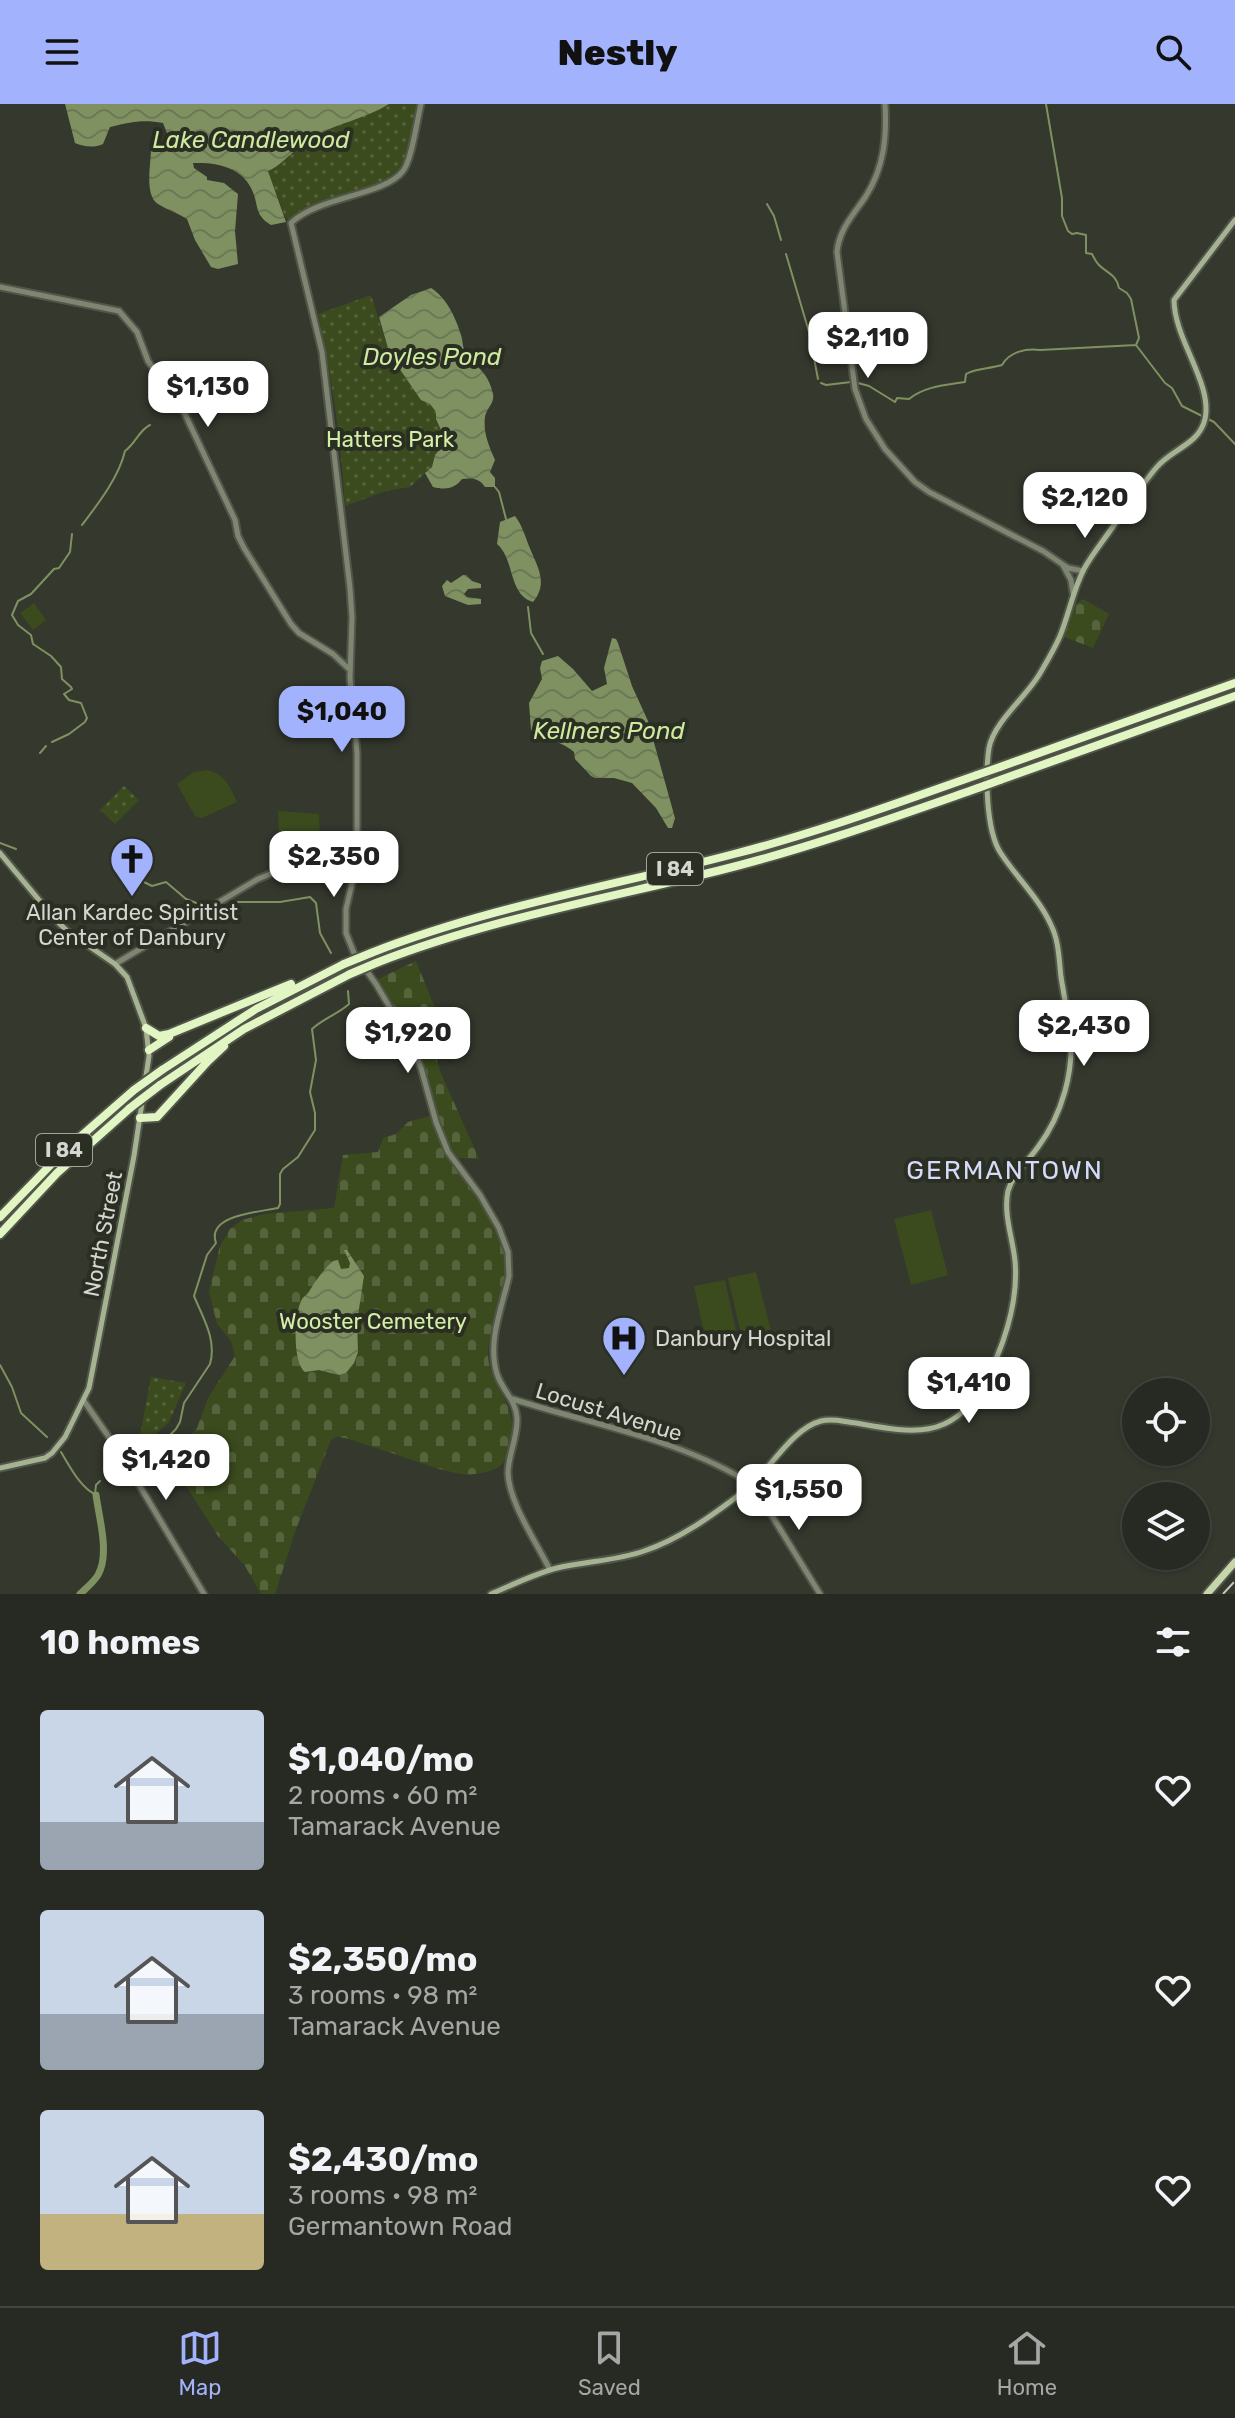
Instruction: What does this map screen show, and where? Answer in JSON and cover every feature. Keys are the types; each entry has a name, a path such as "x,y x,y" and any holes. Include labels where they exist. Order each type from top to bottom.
{"highway":[{"name":"I 84","path":"0,1217 71,1144 134,1090 256,1009 344,964 477,917 783,841 851,820 1235,683"},
{"name":"I 84","path":"0,1236 71,1159 160,1085 211,1049 350,974 441,940 499,923 777,855 978,788 1235,696"},
{"path":"146,1028 159,1036 184,1029 333,969"},
{"path":"140,1118 157,1117 221,1049 297,1000"},
{"path":"149,1050 184,1029"}],"main road":[{"path":"491,1594 550,1570 653,1548 711,1515 753,1485 800,1433 818,1422 838,1420 902,1431 925,1431 947,1423 974,1400 996,1358 1014,1292 1015,1263 1007,1204 1009,1190 1014,1178 1053,1123 1069,1071 1069,1028 1057,945 1050,921 997,848 989,819 989,751 997,730 1032,686 1054,649 1083,571 1159,463 1193,439 1205,417 1203,392 1178,327 1174,300 1235,220"},
{"path":"0,853 67,931 115,964"},
{"name":"North Street","path":"0,1468 45,1458 62,1442 84,1401 94,1363 140,1118 149,1050 146,1028 127,977 115,964"},
{"path":"1207,1594 1235,1562"}],"street":[{"path":"421,104 408,163 402,172 383,184 308,210 291,223 324,360 350,588 350,669 357,753 357,865 346,913 349,943 416,1053 448,1152 490,1211 508,1252 509,1276 493,1354 499,1380 512,1399 517,1415 509,1464 510,1485 550,1570"},
{"path":"885,104 883,156 871,187 838,242 846,324 859,402 885,449 923,488 1063,564 1083,571"},
{"path":"0,287 119,311 129,320 148,361 184,412 235,520 238,536 276,601 299,633 333,654 350,669"},
{"path":"1063,564 1071,580 1073,595"},
{"path":"115,964 258,879 356,838"},
{"name":"Locust Avenue","path":"512,1399 680,1449 753,1485"},
{"path":"84,1401 122,1456 204,1594"},
{"path":"753,1485 820,1594"}],"green space":[{"path":"389,104 418,104 404,161 396,172 369,187 318,205 289,220 285,217 268,171 323,132"},
{"name":"Hatters Park","path":"371,295 390,355 421,399 436,412 445,440 435,455 432,467 410,487 386,491 345,506 335,410 318,314"},
{"path":"1083,599 1109,614 1093,648 1064,637 1074,605"},
{"path":"34,603 46,620 33,630 20,613"},
{"path":"207,770 223,778 237,802 202,818 195,816 177,784 194,772"},
{"path":"124,786 139,800 115,824 100,810"},
{"path":"278,811 319,814 320,839 279,838"},
{"name":"Wooster Cemetery","path":"416,961 437,1013 426,1019 440,1071 479,1159 451,1161 489,1214 507,1259 505,1284 488,1352 491,1372 509,1408 510,1446 505,1460 495,1469 467,1474 444,1470 336,1437 331,1440 296,1529 275,1594 261,1594 245,1566 218,1536 172,1464 177,1451 197,1428 208,1398 235,1356 231,1341 217,1324 209,1291 220,1246 230,1229 242,1220 264,1214 334,1208 343,1155 378,1152 383,1138 396,1134 408,1122 437,1114 421,1054 378,979"},
{"path":"931,1210 948,1275 911,1285 894,1219"},
{"path":"756,1272 771,1331 742,1338 728,1278"},
{"path":"725,1280 738,1340 707,1347 694,1286"},
{"path":"151,1377 186,1383 169,1422 143,1446 139,1441"}],"water":[{"name":"Lake Candlewood","path":"65,104 389,104 313,137 268,171 286,222 271,225 263,219 251,188 239,173 213,164 193,163 194,168 207,180 224,183 238,194 235,231 238,264 218,269 211,267 187,219 158,204 151,194 151,149 170,146 171,143 163,123 149,121 110,127 103,144 85,146 75,143"},
{"name":"Doyles Pond","path":"431,288 450,308 465,351 491,386 493,397 485,423 495,460 490,472 495,478 495,487 485,487 478,480 462,479 449,488 433,487 425,473 432,467 445,439 436,412 430,404 421,400 390,355 379,317 411,295"},
{"path":"515,516 540,574 540,588 533,602 519,592 507,558 497,544 500,522"},
{"path":"463,575 481,584 481,588 468,589 464,594 481,599 481,604 468,605 445,596 442,586 447,580 451,583"},
{"name":"Kellners Pond","path":"612,638 618,643 648,721 675,818 672,828 668,828 656,808 632,783 591,776 575,759 571,749 546,733 535,734 531,730 529,703 542,679 542,661 558,656 592,691 607,684 604,668"},
{"path":"344,1250 364,1276 357,1322 358,1352 346,1373 305,1372 296,1348 299,1306 333,1261 338,1260 341,1269 349,1268"}],"waterway":[{"path":"1046,104 1062,198 1062,216 1068,231 1086,235 1086,253 1092,254 1131,299 1139,338 1136,345"},
{"path":"767,204 781,240"},
{"path":"786,254 809,332 818,379"},
{"path":"858,383 895,402 897,398 909,399 929,389 965,382 966,374 1002,365 1013,354 1024,350 1136,345 1172,388 1182,406 1214,422 1235,444"},
{"path":"821,383 851,382"},
{"path":"82,525 113,480 125,451 150,425"},
{"path":"495,487 506,519"},
{"path":"52,742 69,734 87,718 81,703 69,700 64,694 72,689 62,679 61,667 33,644 31,635 18,625 12,615 18,601 31,594 54,569 59,568 70,552 72,534"},
{"path":"528,607 531,633 543,654"},
{"path":"40,753 46,746"},
{"path":"0,843 16,849"},
{"path":"140,880 152,886 166,882 186,899 204,906"},
{"path":"220,910 237,902 280,902 310,897 316,903 320,933 331,953"},
{"path":"132,1462 155,1450 176,1429 184,1403 210,1364 212,1346 194,1296 207,1255 216,1243 215,1234 219,1226 226,1221 247,1213 278,1208 280,1174 298,1157 315,1130 310,1092 316,1060 312,1029 349,1004 348,991"},
{"path":"0,1365 21,1413 47,1437"},
{"path":"61,1452 80,1482 96,1495"},
{"path":"95,1494 100,1481"},
{"path":"80,1594 98,1575 103,1557 96,1495"}],"railway":[{"path":"1223,1594 1235,1581"}],"place":[{"name":"Allan Kardec Spiritist Center of Danbury","path":"132,898"},
{"name":"Danbury Hospital","path":"624,1377"}],"district":[{"name":"GERMANTOWN","path":"1005,1170"}]}
